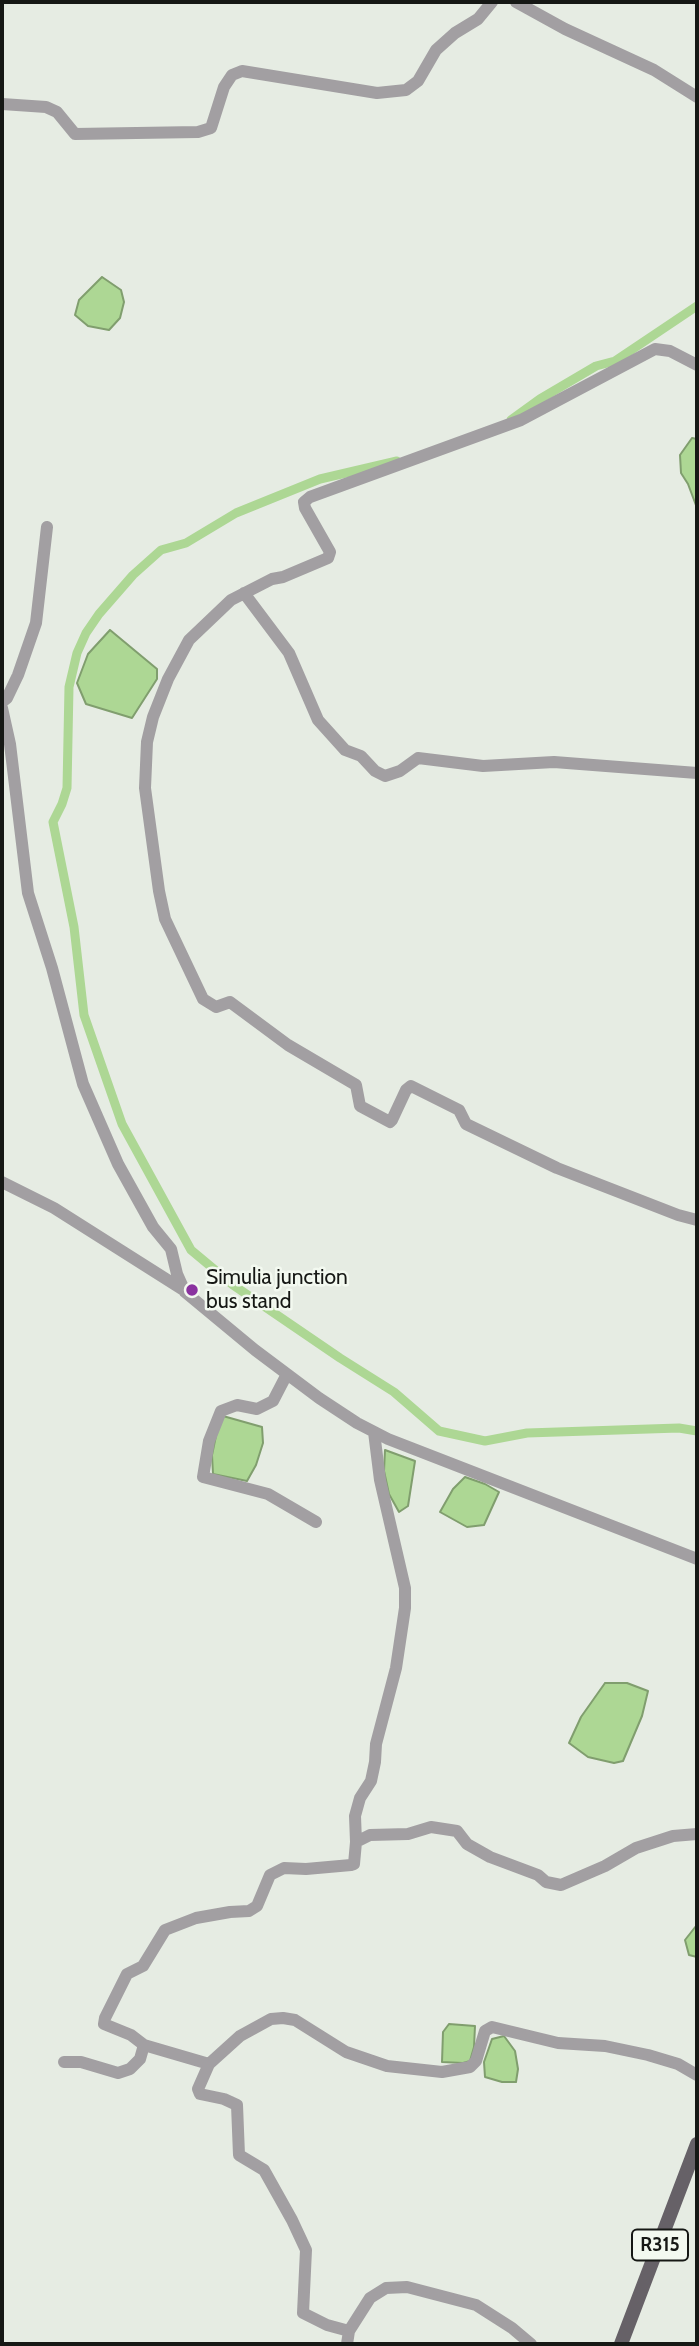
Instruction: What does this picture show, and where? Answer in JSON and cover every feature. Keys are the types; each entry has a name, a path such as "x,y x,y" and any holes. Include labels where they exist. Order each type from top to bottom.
{"main road":[{"name":"R315","path":"621,2344 697,2144"}],"street":[{"path":"2,104 46,107 57,112 75,134 198,132 211,128 224,87 232,75 242,71 377,93 406,90 418,81 436,50 455,33 478,19 492,2"},
{"path":"516,2 565,29 654,71 697,97"},
{"path":"697,365 670,351 655,349 521,420 310,497 304,502 305,508 330,552 328,558 272,579 231,600 189,640 167,679 156,709 147,742 145,788 165,919 203,999 216,1007 230,1002 288,1045 356,1085 360,1106 390,1122 406,1090 411,1086 458,1110 466,1125 557,1168 697,1220"},
{"path":"2,702 7,698 18,675 36,623 47,527"},
{"path":"244,593 289,653 318,720 345,750 360,756 374,771 385,776 400,771 418,758 483,766 554,762 697,773"},
{"path":"2,708 10,744 28,893 52,968 83,1084 118,1164 153,1227 171,1249 177,1274 186,1292"},
{"path":"2,1182 54,1208 186,1292 319,1398 374,1432 697,1559"},
{"path":"287,1374 273,1401 257,1409 237,1405 221,1411 209,1441 203,1477 268,1494 316,1522"},
{"path":"209,2064 144,2045 131,2035 104,2024 105,2018 127,1974 143,1966 165,1930 196,1918 249,1911 257,1906 270,1875 284,1868 306,1869 354,1864 355,1816 360,1798 371,1781 376,1744 396,1668 405,1608 405,1588 380,1480 374,1432"},
{"path":"356,1842 370,1835 408,1834 431,1827 457,1831 467,1844 490,1857 538,1875 546,1882 561,1885 605,1866 636,1848 673,1836 697,1834"},
{"path":"530,2344 512,2328 476,2305 407,2287 386,2288 370,2298 348,2338 303,2313 306,2250 264,2170 239,2155 237,2105 200,2094 198,2089 209,2064 240,2036 271,2019 283,2018 295,2020 346,2052 387,2066 442,2071 470,2067 476,2061 485,2031 492,2027 558,2043 604,2046 648,2055 678,2064 697,2075"},
{"path":"64,2062 81,2062 118,2073 130,2069 140,2059 144,2045"}],"shaded area":[{"path":"102,277 121,290 124,302 120,318 109,330 88,326 75,315 79,300"},
{"path":"692,438 697,439 697,508 681,473 680,455"},
{"path":"110,630 157,669 157,679 132,718 86,704 77,683 88,654"},
{"path":"223,1416 262,1427 263,1443 247,1481 213,1474 212,1455"},
{"path":"385,1450 415,1461 408,1506 399,1512 389,1494 384,1471"},
{"path":"465,1477 499,1492 484,1525 467,1527 440,1512 453,1489"},
{"path":"605,1683 627,1683 648,1691 642,1716 623,1761 614,1763 588,1757 569,1743 581,1717"},
{"path":"696,1926 697,1957 689,1955 685,1940"},
{"path":"449,2024 475,2026 470,2061 442,2062 443,2032"},
{"path":"504,2036 515,2051 518,2069 516,2082 502,2082 485,2077 484,2062 492,2039"}],"waterway":[{"path":"511,420 540,399 596,366 615,361 697,306"},
{"path":"397,461 320,479 236,513 186,543 161,550 133,575 86,633 77,653 69,687 67,788 53,822 74,927 84,1015 122,1124 191,1250 233,1285 394,1392 439,1431 485,1441 527,1433 679,1428 697,1431"}],"place":[{"name":"Simulia junction bus stand","path":"192,1290"}]}
